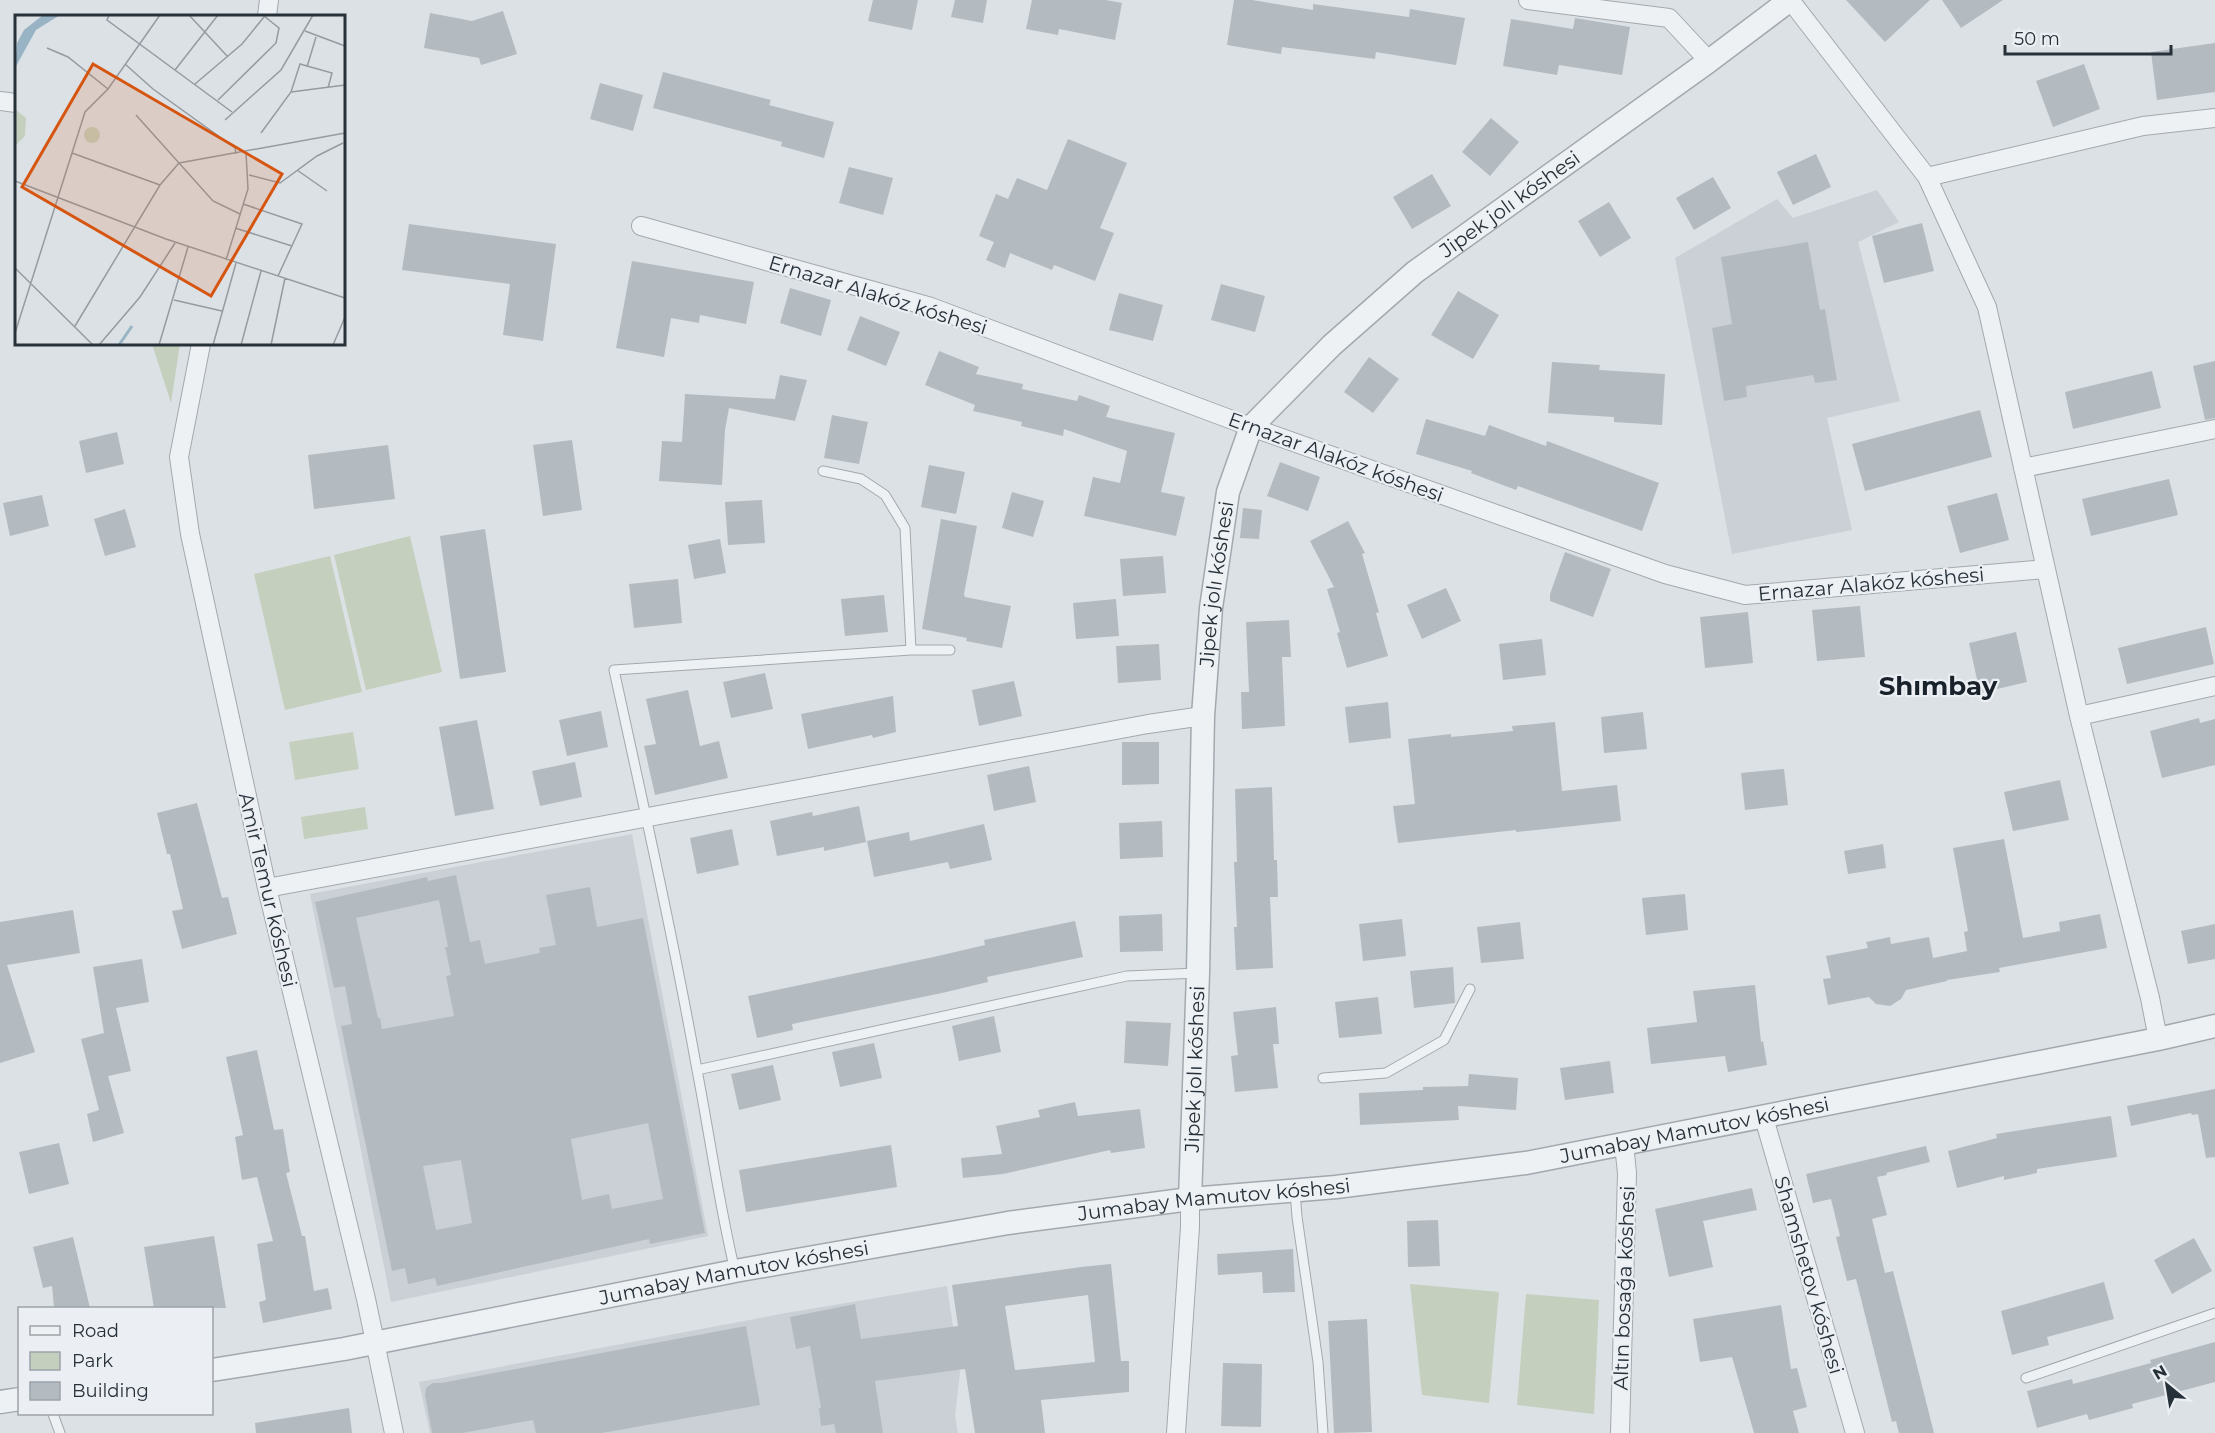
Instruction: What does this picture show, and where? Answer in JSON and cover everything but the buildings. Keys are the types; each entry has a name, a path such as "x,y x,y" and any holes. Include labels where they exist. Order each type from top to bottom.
{"street":[{"path":"267,15 269,0"},
{"path":"1528,0 1669,18 1709,61"},
{"path":"1790,0 1927,177 1987,307 2079,716 2150,998 2158,1039"},
{"name":"Jipek jolı kóshesi","path":"1176,1433 1191,1227 1203,716 1211,608 1228,492 1251,427 1332,345 1415,272 1709,61 1790,0"},
{"path":"0,101 15,103"},
{"path":"1927,177 2143,126 2215,118"},
{"name":"Ernazar Alakóz kóshesi","path":"641,226 931,307 1251,427 1665,574 1745,595 2045,569"},
{"name":"Amir Temur kóshesi","path":"201,345 179,457 190,534 267,888 375,1343 394,1433"},
{"path":"2023,468 2215,429"},
{"path":"2079,716 2215,686"},
{"path":"267,888 1137,726 1203,716"},
{"name":"Jumabay Mamutov kóshesi","path":"213,1370 375,1343 735,1271 1008,1223 1190,1199 1295,1191 1526,1163 1764,1118 2215,1026"},
{"name":"Shamshetov kóshesi","path":"1764,1118 1855,1433"},
{"name":"Altın bosaǵa kóshesi","path":"1620,1433 1628,1173 1624,1144"},
{"path":"0,1402 18,1399"}],"lane":[{"path":"823,471 861,479 885,495 905,528 910,650"},
{"path":"735,1271 647,817 614,670 910,650 950,650"},
{"path":"697,1070 1127,976 1198,973"},
{"path":"1323,1078 1386,1073 1444,1040 1470,989"},
{"path":"1295,1191 1296,1217 1318,1362 1323,1433"},
{"path":"2026,1378 2215,1313"},
{"path":"54,1415 60,1433"}],"shaded area":[{"path":"1877,190 1899,222 1858,242 1900,401 1827,418 1852,530 1732,554 1675,258 1777,199 1793,218"},
{"path":"632,834 708,1236 391,1302 310,894"},
{"path":"947,1286 960,1373 955,1416 958,1433 430,1433 419,1382 786,1313"}],"green space":[{"path":"152,345 180,345 171,403"},
{"path":"410,536 442,672 366,690 334,555"},
{"path":"330,556 362,692 285,710 254,574"},
{"path":"353,732 359,769 295,780 289,742"},
{"path":"365,807 368,829 304,839 301,817"},
{"path":"1410,1284 1499,1292 1489,1403 1422,1395"},
{"path":"1526,1294 1599,1300 1594,1414 1517,1405"}],"district":[{"name":"Shımbay","path":"1938,686"}]}
